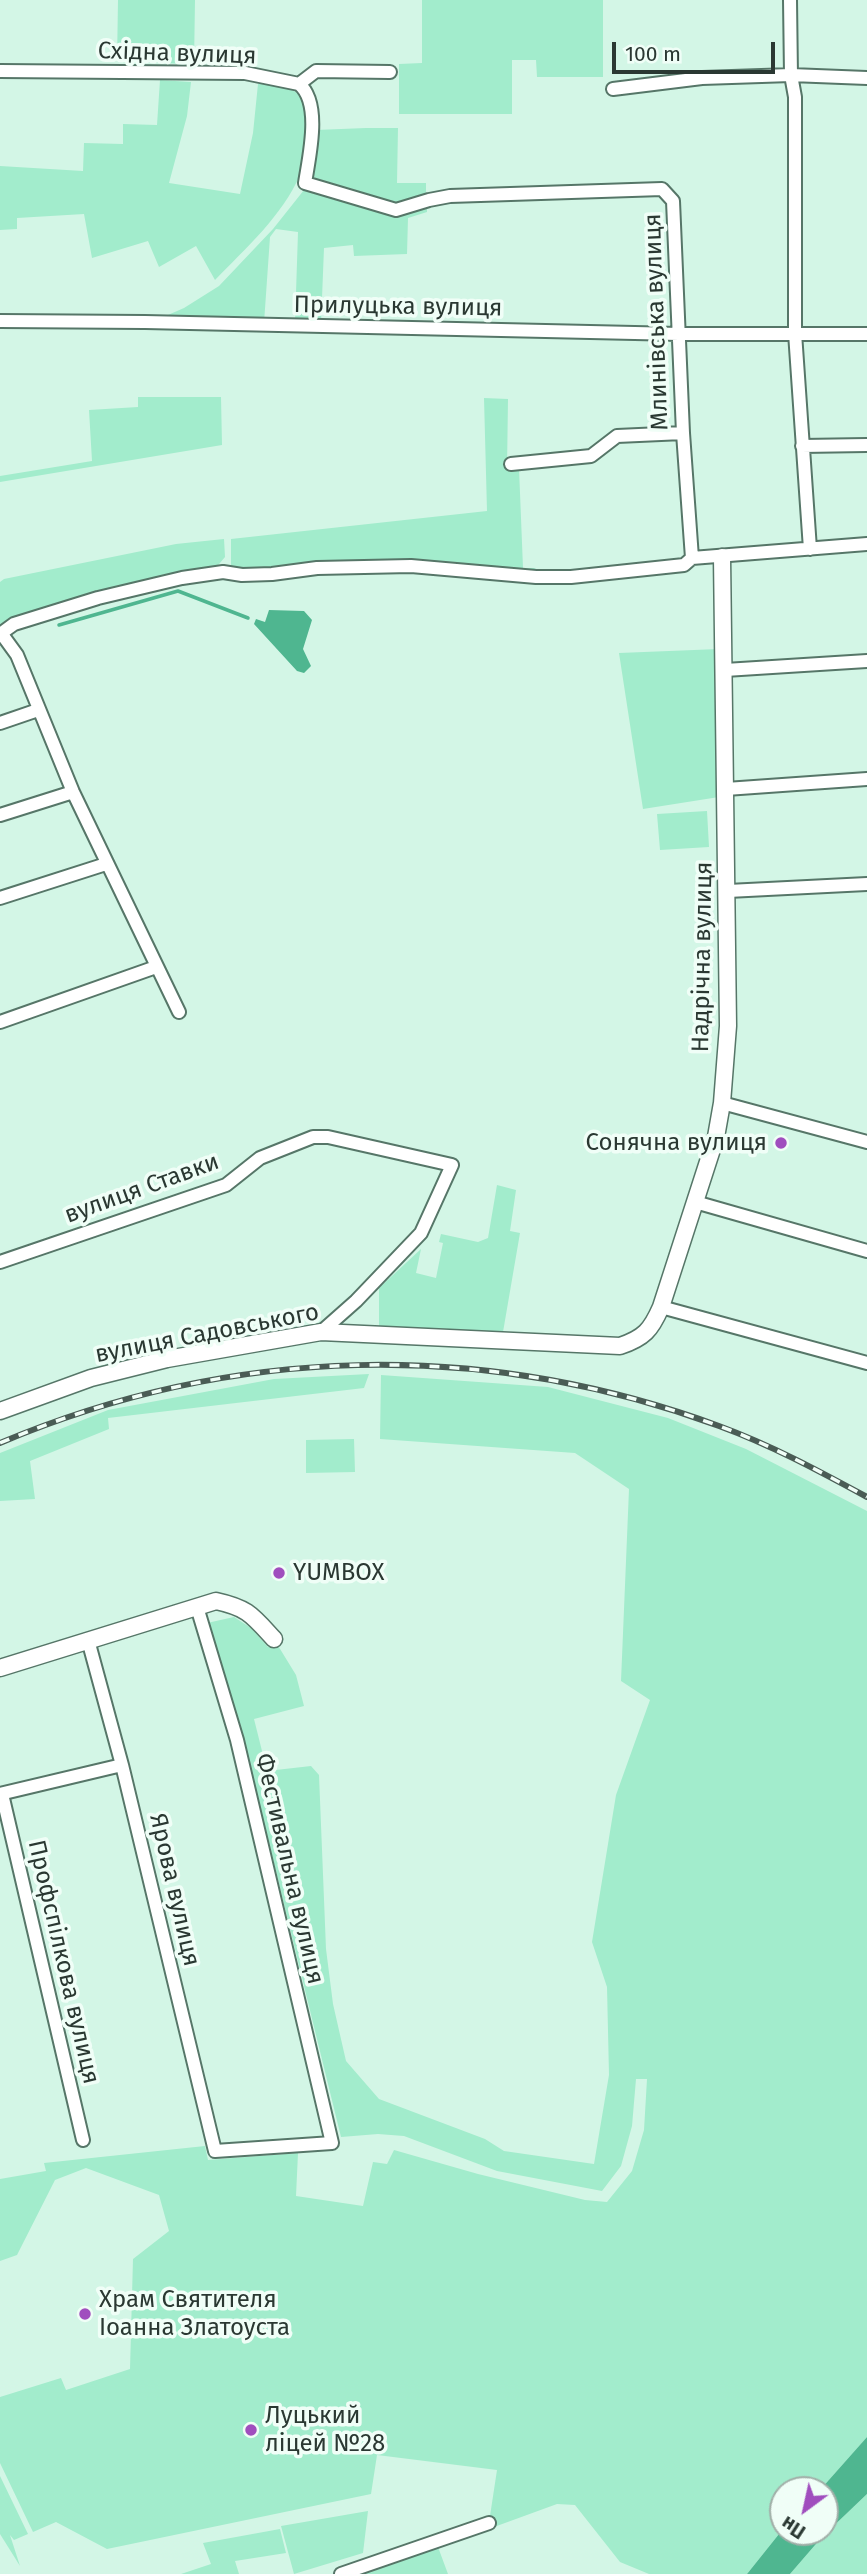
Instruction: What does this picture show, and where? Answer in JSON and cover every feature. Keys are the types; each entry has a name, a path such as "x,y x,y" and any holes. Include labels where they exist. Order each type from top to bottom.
{"street":[{"path":"790,0 791,75 795,97 795,333 810,549"},
{"name":"Східна вулиця","path":"0,71 245,73 299,84"},
{"path":"299,84 316,71 390,72"},
{"path":"613,89 702,78 791,75 867,78"},
{"name":"Млинівська вулиця","path":"299,84 307,90 312,109 305,183 396,210 450,196 662,189 673,201 683,433 692,558"},
{"name":"Прилуцька вулиця","path":"0,321 679,334 867,334"},
{"path":"512,464 591,456 617,436 683,433"},
{"path":"802,446 867,445"},
{"path":"179,1012 73,792 17,654 1,634 13,624 98,598 182,578 223,572 272,575 317,568 411,566 536,577 571,577 684,565 692,558 867,544"},
{"name":"Надрічна вулиця","path":"638,1340 653,1326 662,1307 716,1137 722,1103 729,985 722,557"},
{"path":"725,670 867,661"},
{"path":"0,723 38,710"},
{"path":"726,789 867,779"},
{"path":"0,815 73,792"},
{"path":"0,898 106,864"},
{"path":"728,891 867,884"},
{"path":"0,1022 156,967"},
{"path":"722,1103 867,1142"},
{"name":"вулиця Ставки","path":"0,1262 226,1185 260,1158 313,1138 328,1137 452,1165 421,1233 356,1301 321,1332"},
{"path":"695,1202 867,1251"},
{"path":"662,1307 867,1363"},
{"name":"вулиця Садовського","path":"0,1411 91,1378 167,1359 321,1332 620,1346 638,1340"},
{"path":"0,1668 216,1601 241,1607 274,1639"},
{"name":"Фестивальна вулиця","path":"197,1607 237,1740 332,2143 215,2151"},
{"name":"Ярова вулиця","path":"89,1640 122,1765 215,2151"},
{"name":"Профспілкова вулиця","path":"83,2140 1,1794 122,1765"},
{"path":"341,2574 489,2523"}],"shaded area":[{"path":"118,0 195,0 194,64 117,62"},
{"path":"422,0 603,0 603,77 537,77 536,60 512,60 512,114 399,114 399,64 422,63"},
{"path":"160,80 191,82 187,116 169,183 240,194 253,133 258,84 284,87 306,100 305,158 300,175 283,204 262,231 215,280 196,246 159,267 148,241 92,258 84,214 17,218 17,229 0,230 0,166 83,171 84,143 123,144 123,124 157,125"},
{"path":"398,128 397,183 426,183 426,192 422,198 396,207 315,182 311,173 316,130"},
{"path":"304,190 395,214 427,208 427,212 408,218 407,254 354,256 353,245 324,248 321,323 295,323 298,232 276,229 270,237 264,323 161,318 184,308 219,286 273,229"},
{"path":"138,397 221,397 222,445 0,482 0,476 92,461 89,410 138,407"},
{"path":"484,398 508,399 507,469 519,468 523,568 536,568 524,574 411,563 272,572 231,569 231,539 487,511"},
{"path":"224,539 225,557 214,570 0,624 0,582 4,579 176,544"},
{"path":"269,610 304,611 312,620 303,649 311,666 304,673 297,671 254,624 256,619 265,622"},
{"path":"719,649 719,797 643,809 619,653"},
{"path":"707,811 709,847 660,850 657,814"},
{"path":"497,1185 516,1190 510,1231 520,1233 503,1332 379,1329 379,1288 421,1249 416,1273 436,1278 443,1243 439,1242 441,1234 478,1242 488,1238"},
{"path":"369,1374 364,1388 108,1418 109,1429 30,1461 35,1499 0,1501 0,1453 108,1410 274,1379"},
{"path":"381,1375 548,1387 668,1418 746,1449 867,1511 867,2437 832,2476 769,2476 769,2546 747,2574 649,2574 620,2562 575,2505 557,2504 494,2527 490,2516 497,2470 377,2455 371,2494 107,2549 56,2522 33,2532 0,2463 0,2397 61,2378 66,2390 130,2369 133,2259 169,2231 159,2195 86,2168 55,2180 17,2255 0,2261 0,2179 46,2171 44,2163 205,2146 208,2160 298,2153 296,2196 363,2206 373,2162 387,2164 394,2150 478,2174 585,2200 607,2202 632,2171 644,2130 647,2079 636,2079 632,2126 621,2166 602,2191 497,2171 404,2136 378,2134 341,2137 243,1737 207,1623 234,1617 251,1628 268,1647 277,1644 296,1675 304,1706 254,1719 267,1771 311,1766 319,1775 326,1949 333,2004 346,2061 379,2099 485,2139 504,2151 594,2164 609,2075 607,1987 592,1942 616,1795 650,1700 621,1681 629,1489 575,1453 380,1439"},
{"path":"354,1439 355,1472 306,1473 306,1440"},
{"path":"867,2437 867,2494 839,2521 839,2476 832,2476"},
{"path":"0,2476 28,2534 14,2540 10,2535 20,2566 0,2534"},
{"path":"867,2494 867,2574 790,2574 814,2546 839,2546 839,2521"},
{"path":"368,2511 363,2553 294,2574 281,2526"},
{"path":"280,2529 286,2553 235,2561 239,2574 181,2574 211,2564 203,2543"},
{"path":"769,2546 814,2546 790,2574 747,2574"},
{"path":"438,2547 448,2574 360,2574"}],"waterway":[{"path":"59,625 178,591 248,618"}],"railway":[{"path":"0,1443 88,1411 177,1387 267,1372 358,1365 449,1367 539,1378 630,1398 738,1433 867,1497"}],"place":[{"name":"Сонячна вулиця","path":"781,1143"},
{"name":"YUMBOX","path":"279,1573"},
{"name":"Храм Святителя Іоанна Златоуста","path":"85,2314"},
{"name":"Луцький ліцей №28","path":"251,2430"}]}
